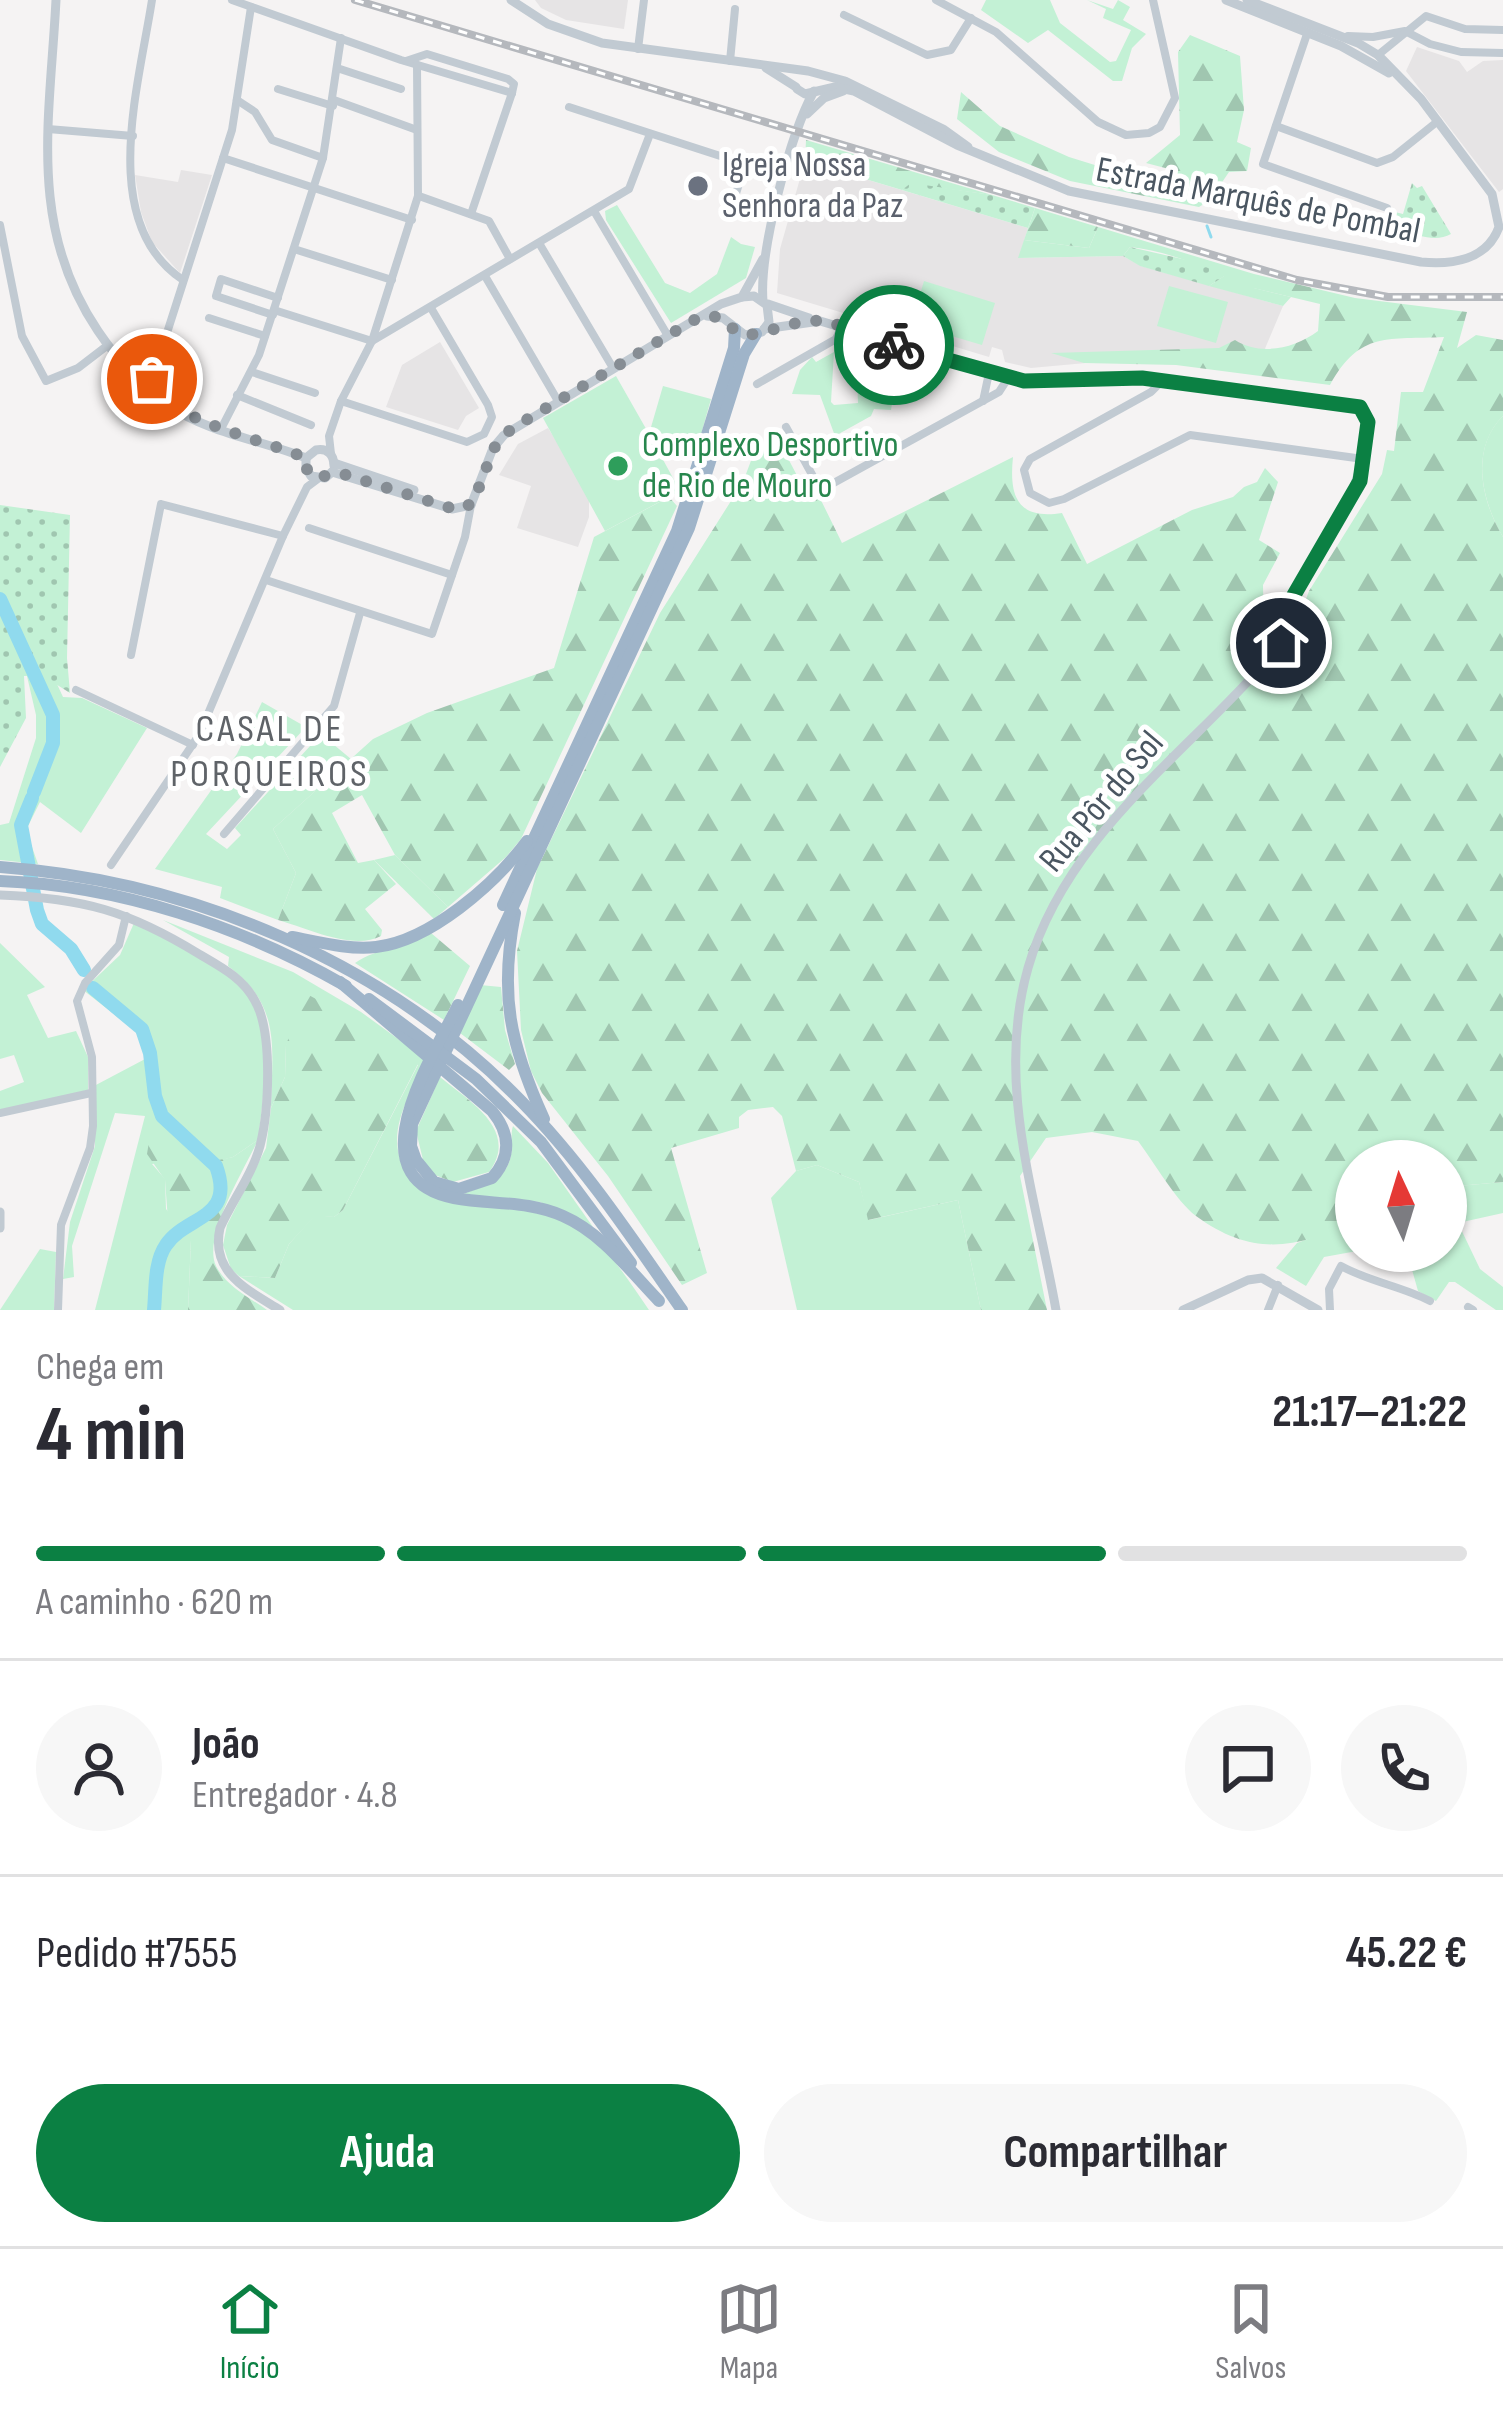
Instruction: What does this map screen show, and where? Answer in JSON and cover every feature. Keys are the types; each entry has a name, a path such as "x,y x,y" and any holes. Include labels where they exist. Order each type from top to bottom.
{"highway":[{"path":"459,1012 676,531 734,348 733,326"},
{"path":"662,1306 577,1222 534,1206 449,1197 422,1183 406,1161 402,1141 405,1120 689,528 744,354 760,332"},
{"path":"275,934 357,948 409,939 476,892 539,826"},
{"path":"5,875 190,916 274,949 340,982 407,1024 476,1079 541,1142 662,1306"},
{"path":"56,886 158,894 275,934 347,970 431,1024 488,1069 549,1131 682,1310"},
{"path":"520,888 507,956 508,1014 521,1068 549,1131"},
{"path":"340,982 500,1121 507,1153 501,1168 485,1183 459,1189 440,1186 424,1174 416,1160 412,1124 430,1073"}],"street":[{"path":"56,0 47,197 56,243 81,306 108,345 169,405 221,430 306,458 313,475"},
{"path":"152,0 130,166 134,210 164,268 183,280"},
{"path":"232,0 512,94"},
{"name":"Estrada Marquês de Pombal","path":"511,0 561,31 638,50 809,72 859,86 1025,176 1085,196 1441,264 1470,257 1488,246 1499,220 1492,194 1404,82 1340,35 1247,0"},
{"path":"638,50 644,0"},
{"path":"936,0 1000,34 1098,122 1126,135 1160,127 1174,98 1153,0"},
{"name":"Estrada Marquês de Pombal","path":"1226,0 1274,12 1307,34 1374,56"},
{"path":"1274,12 1285,0"},
{"path":"149,389 223,158 238,100 250,7"},
{"path":"730,61 735,9"},
{"path":"844,15 927,55 951,50 971,17"},
{"path":"1374,56 1426,16 1465,29 1503,30"},
{"path":"1340,35 1405,31 1460,52 1503,53"},
{"path":"1307,34 1263,164 1387,208"},
{"path":"1374,56 1384,35"},
{"path":"221,430 252,372 314,189 333,103 340,38"},
{"name":"Estrada Marquês de Pombal","path":"1388,47 1404,82"},
{"path":"405,61 427,54 514,84 471,214"},
{"path":"333,463 329,436 372,341 418,196 417,65"},
{"path":"762,65 806,94 815,91"},
{"path":"337,68 401,89"},
{"path":"733,326 731,310 763,259 801,118 818,81 809,72 796,79 801,118"},
{"path":"278,89 417,130"},
{"path":"801,118 824,98 850,90"},
{"name":"Estrada Marquês de Pombal","path":"815,91 850,90 957,146 968,147"},
{"path":"238,100 255,112 272,140 323,158"},
{"path":"568,107 745,164 734,200"},
{"path":"1276,126 1378,163 1393,157 1438,121"},
{"path":"48,129 133,136"},
{"path":"278,298 221,279 216,296 372,341 629,189 650,134"},
{"path":"223,158 412,220"},
{"path":"418,196 489,221 510,259"},
{"path":"593,211 668,335"},
{"path":"0,225 22,336 46,381 78,368 108,345"},
{"path":"539,243 613,368"},
{"path":"294,249 392,280"},
{"path":"760,332 770,316 764,302 763,259"},
{"path":"484,276 558,401"},
{"path":"266,580 433,634 471,506 498,441 701,316 754,296 1008,378 1130,377 1163,381 1360,407 1368,422 1363,459 1190,435 1064,500 1049,503 1030,493 1024,470 1030,459 1163,381"},
{"path":"341,401 467,442 484,434 492,417 488,405 431,308"},
{"path":"701,316 716,316 745,335 820,321"},
{"path":"209,318 265,336"},
{"path":"757,384 836,340 842,328"},
{"path":"252,372 315,393"},
{"path":"982,402 989,373"},
{"path":"1128,404 1130,377"},
{"path":"785,427 815,480 826,485 982,402 1002,390 1008,378"},
{"path":"237,395 311,425"},
{"path":"306,458 320,449 333,463 471,506"},
{"name":"Rua Pôr do Sol","path":"1056,1310 1020,1133 1014,1079 1018,1016 1029,964 1059,892 1093,843 1281,643 1294,595 1354,494 1363,459"},
{"path":"111,866 193,745 313,475 333,463"},
{"path":"131,655 161,504 283,536"},
{"path":"309,528 452,575"},
{"path":"224,834 334,706 360,613"},
{"path":"76,691 193,745"},
{"path":"0,895 21,896 56,886 126,914 232,974 252,995 262,1017 266,1054 262,1137 217,1244 221,1263 230,1275 280,1310"},
{"path":"58,1310 62,1225 90,1148 92,1058 77,1007 85,983 119,945 126,914"},
{"path":"0,1113 91,1093"},
{"path":"0,1212 0,1228"},
{"path":"1330,1310 1329,1289 1341,1266 1366,1280 1399,1285 1430,1301"},
{"path":"1183,1310 1262,1278 1318,1310"},
{"path":"1268,1310 1278,1285"}],"shaded area":[{"path":"535,0 628,0 624,29 566,20"},
{"path":"1417,47 1459,61 1467,72 1483,61 1503,60 1503,189 1499,192 1406,71"},
{"path":"805,161 1028,228 1019,258 1123,256 1141,266 1283,306 1256,370 1141,358 1031,368 1005,362 1002,350 992,347 989,357 777,293 780,249"},
{"path":"181,170 212,175 180,273 152,242 135,175 178,182"},
{"path":"440,342 479,408 466,416 458,430 386,407 402,365"},
{"path":"548,428 589,493 589,517 578,547 517,528 531,486 499,475 518,444"}],"green space":[{"path":"986,0 1050,0 1060,23 1110,62 1116,61 1131,30 1103,18 1106,9 1087,0 1113,9 1118,0 1130,7 1123,20 1146,34 1132,48 1122,81 1113,81 1048,30 1028,43 981,10"},
{"path":"1190,35 1240,56 1244,110 1237,142 1251,148 1247,171 1229,172 1210,200 1199,207 1070,181 999,152 957,119 961,92 1000,126 1069,157 1156,184 1169,169 1146,163 1180,135 1178,52"},
{"path":"806,140 992,195 911,184 902,190 805,161"},
{"path":"911,183 992,195 1035,208 1028,228 902,190"},
{"path":"1412,183 1422,186 1451,234 1434,238 1403,231 1392,238 1396,224 1389,220 1391,211 1403,214"},
{"path":"617,205 665,283 690,293 717,274 731,237 755,247 746,278 671,323 606,220 605,211"},
{"path":"1035,208 1098,227 1089,248 1024,240"},
{"path":"1098,227 1254,274 1254,288 1291,297 1283,306 1209,286 1224,276 1178,258 1130,247 1123,256 1018,258 1024,240 1089,248"},
{"path":"1130,247 1191,261 1226,275 1209,286 1140,266 1123,256"},
{"path":"1254,274 1355,298 1467,312 1457,348 1476,335 1503,340 1503,416 1486,444 1482,475 1489,507 1503,537 1503,1182 1467,1185 1467,1140 1335,1140 1335,1230 1294,1243 1255,1243 1196,1216 1138,1141 1092,1132 1046,1138 1020,1176 1047,1310 981,1310 958,1200 868,1220 859,1182 817,1165 796,1171 782,1116 773,1107 748,1110 739,1117 739,1128 671,1148 707,1273 682,1285 608,1176 542,1093 531,1071 521,1030 517,951 537,869 660,613 743,482 755,450 778,439 804,489 815,488 842,543 1013,457 1019,502 1035,513 1062,513 1087,564 1192,510 1233,497 1257,482 1265,468 1278,482 1259,540 1280,553 1263,585 1264,637 1285,655 1309,591 1382,474 1387,450 1394,451 1401,392 1423,392 1444,337 1392,339 1365,346 1341,367 1330,385 1176,365 1084,363 1051,353 1219,348 1235,340 1255,348 1277,348 1318,331 1320,304 1253,288"},
{"path":"924,281 995,303 982,345 911,324"},
{"path":"1169,286 1228,302 1216,343 1157,326"},
{"path":"863,346 899,357 891,410 874,409 871,416 835,436 820,395 792,394 800,370 812,357 816,362 834,352 831,402 858,403 856,350"},
{"name":"Complexo Desportivo de Rio de Mouro","path":"616,376 649,434 663,386 711,399 695,456 654,443 680,491 605,531 543,418"},
{"path":"1503,416 1503,537 1489,507 1482,475 1486,443"},
{"path":"669,497 677,506 521,839 506,857 448,907 395,855 362,795 332,813 358,863 374,860 396,884 365,909 382,930 381,936 344,940 278,920 296,873 273,829 373,739 427,713 554,668 594,537"},
{"path":"0,505 70,515 70,693 43,676 24,676 26,718 0,767"},
{"path":"0,560 63,697 82,698 147,728 81,833 40,802 26,830 38,864 0,860 0,825 9,823 36,738 36,715"},
{"path":"262,702 306,727 206,834 227,849 241,835 235,828 321,734 351,759 273,829 296,873 278,920 220,898 222,887 155,869 237,754"},
{"path":"395,855 448,907 434,919 374,860"},
{"path":"163,920 293,972 361,1012 427,1060 402,1114 397,1143 406,1172 420,1188 460,1204 534,1212 577,1226 608,1253 649,1310 293,1310 239,1276 275,1278 289,1244 315,1215 334,1217 343,1210 418,1065 354,1021 286,1045 285,1077 271,1108 270,1029 258,996 228,966 229,957"},
{"path":"134,923 233,978 247,993 262,1032 264,1077 258,1140 233,1157 214,1162 204,1155 152,1164 165,1179 166,1209 191,1240 188,1310 95,1310 145,1116 115,1113 72,1246 74,1277 63,1279 70,1222 95,1146 94,1086 147,1058 137,1032 83,990 120,955"},
{"path":"431,933 470,966 444,1020 355,963"},
{"path":"0,943 45,987 27,995 48,1038 76,1031 88,1057 88,1090 0,1111 0,1091 24,1082 14,1055 0,1059"},
{"path":"480,985 501,987 505,1030 515,1064 509,1070 460,1033"},
{"path":"305,993 371,1029 418,1064 343,1210 334,1217 315,1216 289,1244 275,1278 239,1276 231,1269 223,1245 227,1225 266,1148 271,1108 285,1077 286,1045"},
{"path":"440,1077 495,1130 497,1157 489,1172 453,1182 424,1164 416,1131"},
{"path":"153,1117 166,1117 214,1161 233,1157 258,1140 220,1221 213,1253 226,1280 267,1310 188,1310 191,1241 183,1233 173,1240 169,1234 165,1180 147,1154"},
{"path":"513,1126 548,1163 593,1227 540,1202 461,1195 504,1172 511,1155"},
{"path":"817,1165 859,1182 869,1220 958,1200 981,1310 797,1310 771,1198 796,1171"},
{"path":"1503,1182 1503,1213 1467,1221 1467,1185"},
{"path":"1335,1229 1335,1255 1324,1257 1306,1286 1276,1268 1297,1243"},
{"path":"1467,1242 1480,1269 1503,1287 1503,1310 1455,1282 1449,1282 1436,1301 1418,1291 1413,1272 1467,1272"},
{"path":"40,1249 56,1252 54,1310 0,1310"}],"waterway":[{"path":"1207,226 1211,237"},
{"path":"0,599 53,715 53,743 34,792"},
{"path":"32,798 21,825 37,910 42,924 71,949 84,970"},
{"path":"93,988 142,1029 162,1116 216,1166 220,1184 214,1207 175,1235 162,1252 154,1310"}],"railway":[{"path":"355,0 1297,280 1388,297 1503,297"}],"way so far":[{"path":"152,379 149,389 169,405 221,430 306,458 306,468 315,478 340,473 457,510 473,503 494,448 511,429 701,316 720,317 740,333 751,335 787,324 820,321 894,345"}],"place":[{"name":"Igreja Nossa Senhora da Paz","path":"698,186"},
{"name":"Complexo Desportivo de Rio de Mouro","path":"618,466"}],"district":[{"name":"CASAL DE PORQUEIROS","path":"270,752"}],"route":[{"path":"894,345 1024,381 1142,378 1360,407 1368,422 1360,481 1294,595 1281,643"}]}
